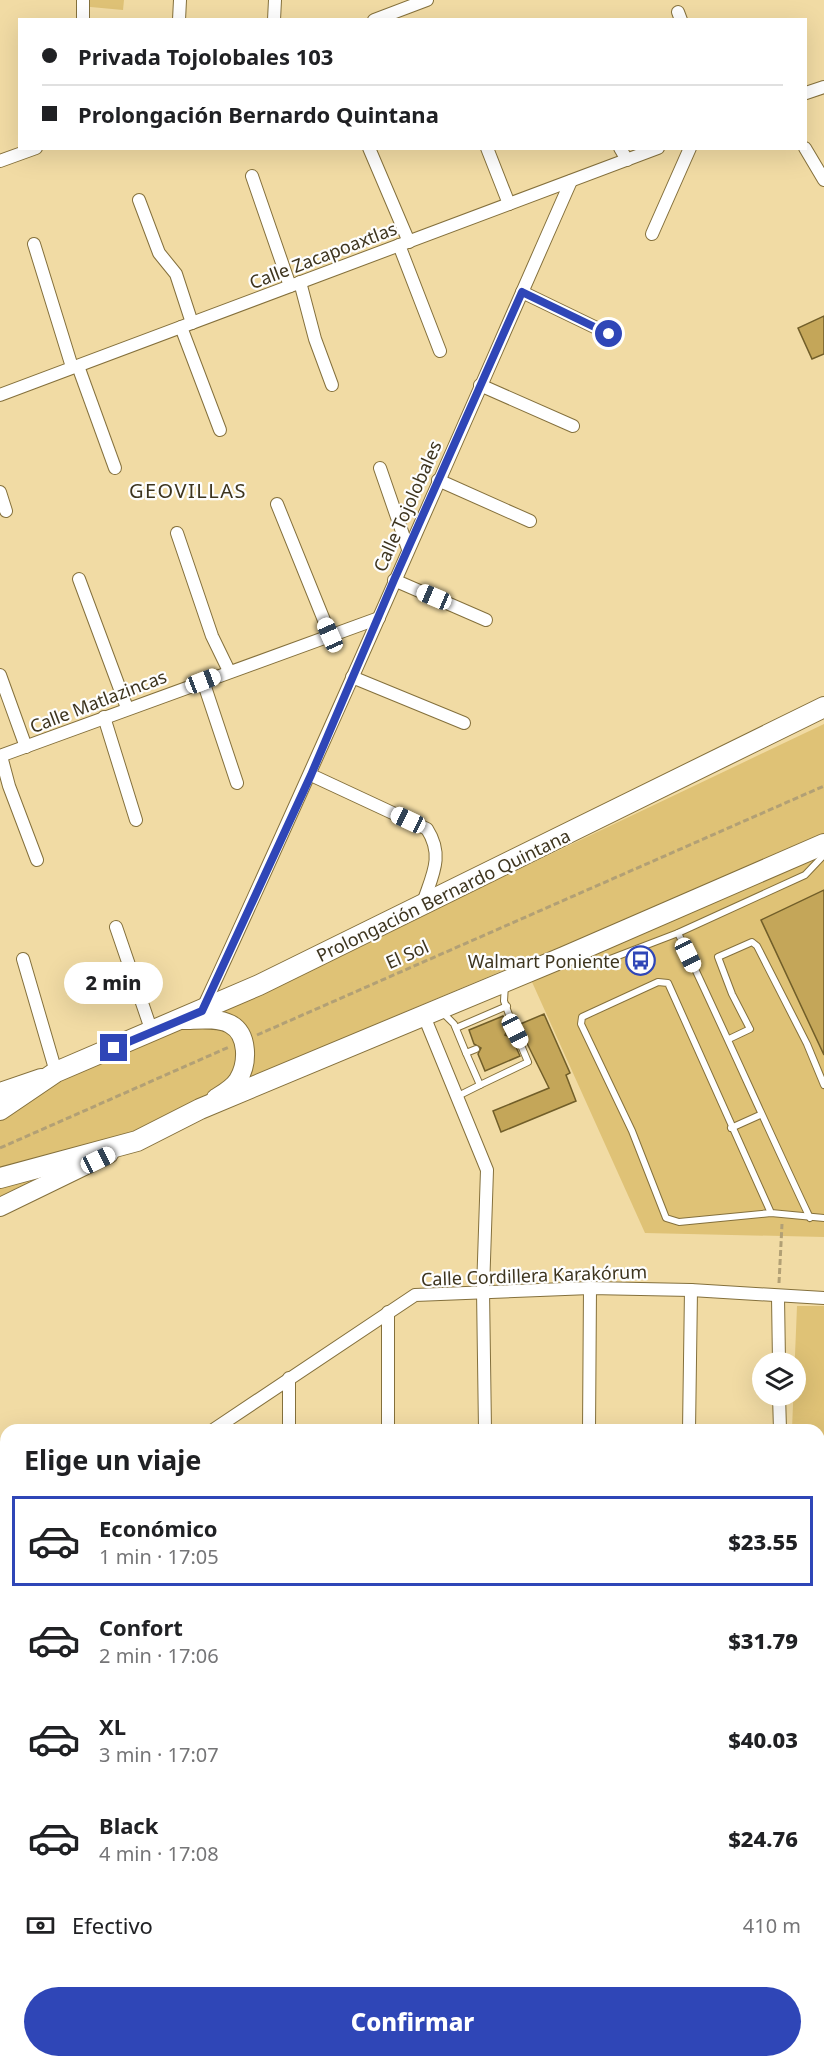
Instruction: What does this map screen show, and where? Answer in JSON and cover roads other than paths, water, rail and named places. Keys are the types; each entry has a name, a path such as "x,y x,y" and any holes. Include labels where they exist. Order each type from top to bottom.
{"main road":[{"name":"Prolongación Bernardo Quintana","path":"0,1110 56,1072 202,1011 422,906 824,706"},
{"path":"0,1178 137,1141 200,1109 564,957 824,844"}],"street":[{"path":"83,0 83,18"},
{"path":"179,18 180,0"},
{"path":"274,18 275,0"},
{"path":"378,18 402,5 427,0"},
{"path":"807,93 824,87"},
{"path":"0,162 31,150"},
{"path":"370,150 440,351"},
{"path":"488,150 509,204"},
{"path":"621,150 627,160"},
{"name":"Calle Zacapoaxtlas","path":"0,395 653,150"},
{"path":"652,234 689,150"},
{"path":"806,150 824,180"},
{"path":"252,176 332,386"},
{"name":"Calle Tojolobales","path":"202,1011 311,775 394,580 571,181"},
{"path":"139,200 159,253 176,274 186,325 220,430"},
{"path":"34,244 75,367 115,468"},
{"path":"522,292 609,334"},
{"path":"480,385 573,426"},
{"path":"380,468 408,549"},
{"path":"438,480 530,521"},
{"path":"0,492 6,511"},
{"path":"277,504 330,635"},
{"path":"177,533 212,636 229,671"},
{"path":"79,579 127,708"},
{"path":"394,580 486,620"},
{"name":"Calle Matlazincas","path":"1,756 127,708 379,618"},
{"path":"0,675 26,747"},
{"path":"352,677 464,723"},
{"path":"203,681 237,783"},
{"path":"104,717 136,820"},
{"path":"1,756 9,786 37,860"},
{"path":"311,775 428,830 435,842 438,858 422,906"},
{"path":"116,927 152,1032"},
{"path":"23,959 56,1072"},
{"path":"432,1012 458,1096 487,1170 483,1290 485,1424"},
{"path":"183,1020 223,1021 236,1028 244,1040 244,1067 238,1080 200,1109"},
{"name":"Prolongación Bernardo Quintana","path":"0,1092 56,1072"},
{"path":"0,1207 137,1141"},
{"path":"589,1424 590,1288"},
{"name":"Calle Cordillera Karakórum","path":"222,1424 415,1295 483,1290 590,1288 691,1290 824,1298"},
{"path":"689,1424 691,1290"},
{"path":"778,1297 779,1352"},
{"path":"388,1312 388,1424"},
{"path":"290,1378 290,1424"},
{"path":"779,1406 780,1424"}],"lane":[{"path":"564,957 597,964 678,933 805,875 824,855"},
{"path":"678,933 729,1040 760,1115 810,1218"},
{"path":"729,1040 750,1029 717,957 753,942 807,1044 824,1085"},
{"path":"458,1096 528,1062 513,1032 504,1001 505,982"},
{"path":"771,1213 668,983 664,982 581,1018 581,1024 644,1157 666,1218 679,1222 771,1213 824,1218"},
{"path":"456,1028 507,1006"},
{"path":"432,1012 456,1028 480,1085"},
{"path":"466,1053 476,1049"},
{"path":"731,1128 760,1115"}],"place":[{"name":"Walmart Poniente","path":"641,961"}],"district":[{"name":"GEOVILLAS","path":"188,490"}]}
